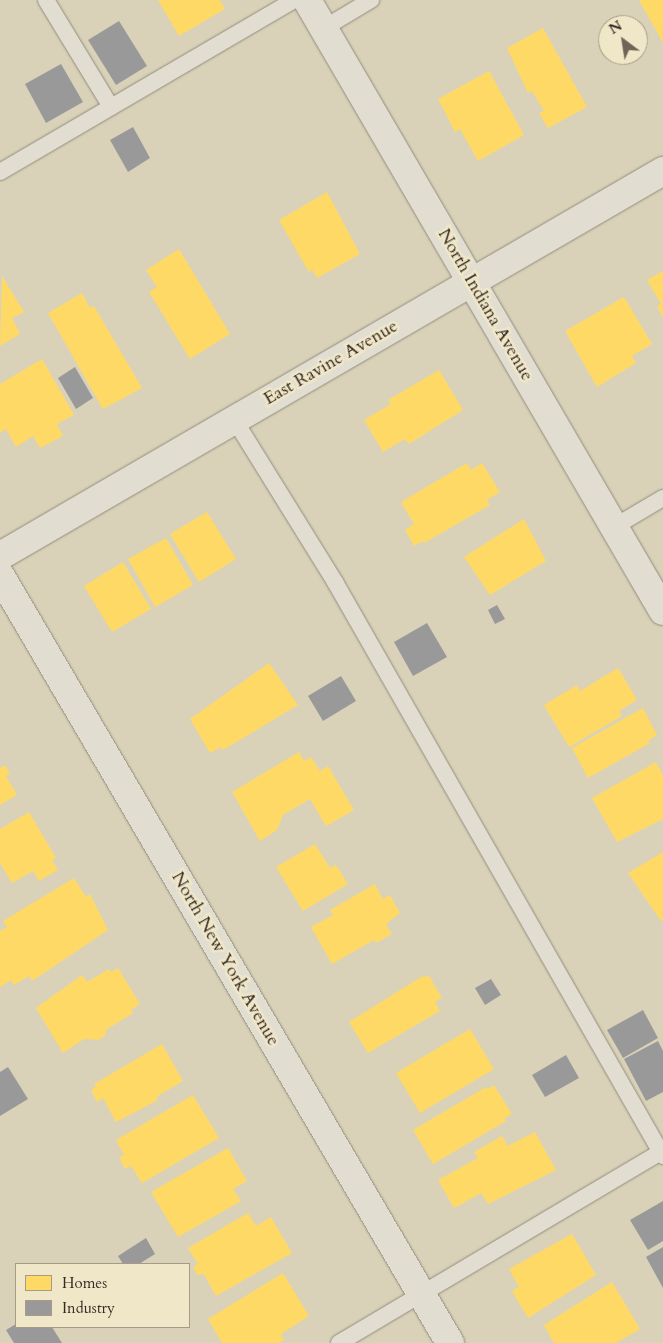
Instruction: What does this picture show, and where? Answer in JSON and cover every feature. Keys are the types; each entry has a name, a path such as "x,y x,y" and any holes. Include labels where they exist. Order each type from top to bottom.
{"street":[{"name":"North Indiana Avenue","path":"308,0 663,611"},
{"name":"East Ravine Avenue","path":"0,556 663,170"},
{"name":"North New York Avenue","path":"0,575 450,1343"}],"lane":[{"path":"46,0 111,107"},
{"path":"0,172 294,0"},
{"path":"324,28 371,0"},
{"path":"234,419 335,582 662,1153 339,1343"},
{"path":"614,526 663,498"}],"building: Homes":[{"path":"158,0 220,0 225,9 179,36"},
{"path":"639,0 663,0 663,43 648,15"},
{"path":"543,28 587,107 548,128 539,113 544,111 532,91 528,93 507,48"},
{"path":"489,71 524,135 478,161 460,129 455,132 438,99"},
{"path":"327,192 360,254 317,278 312,269 309,272 279,220"},
{"path":"179,249 230,334 190,359 149,292 157,287 146,270"},
{"path":"663,271 663,318 657,306 661,304 647,280"},
{"path":"2,276 24,312 12,318 20,334 0,346"},
{"path":"82,293 90,308 94,306 142,388 103,409 48,313"},
{"path":"624,297 652,344 632,356 636,363 597,387 565,331"},
{"path":"42,359 74,415 57,424 63,436 40,448 33,436 16,447 6,429 0,433 0,384"},
{"path":"439,370 463,410 409,444 405,439 383,452 364,420 391,404 388,400"},
{"path":"467,463 471,470 482,463 500,492 487,500 490,505 424,543 423,541 414,546 405,530 414,524 401,502"},
{"path":"207,512 236,559 199,582 170,534"},
{"path":"524,519 546,561 490,595 464,557"},
{"path":"166,538 193,585 155,607 128,559"},
{"path":"123,562 151,609 112,632 84,586"},
{"path":"269,663 298,705 223,750 221,747 210,753 190,719"},
{"path":"618,668 637,700 619,711 622,716 569,747 544,705 577,685 580,691"},
{"path":"643,708 657,735 648,741 650,743 588,778 572,748"},
{"path":"299,752 304,761 311,757 320,771 328,766 354,810 326,826 310,799 283,815 277,830 260,841 232,792"},
{"path":"656,762 663,775 663,819 617,842 592,798"},
{"path":"5,765 10,774 6,776 17,795 0,805 0,768"},
{"path":"29,812 56,858 52,860 58,870 39,881 33,871 12,883 0,863 0,829"},
{"path":"315,844 330,868 336,865 348,884 303,911 276,867"},
{"path":"663,852 663,920 661,921 628,873"},
{"path":"74,878 86,897 90,894 108,930 32,981 29,976 14,985 11,980 0,987 0,931 7,927 3,921"},
{"path":"375,884 383,899 390,895 400,913 386,924 392,934 376,943 374,940 332,964 311,927 333,915 330,910"},
{"path":"118,968 140,1004 131,1010 133,1013 106,1030 105,1036 98,1040 84,1039 63,1053 36,1008 82,975 87,982 109,969 111,972"},
{"path":"429,976 442,998 435,1002 440,1011 368,1053 349,1022 421,977"},
{"path":"470,1029 494,1069 420,1113 396,1073"},
{"path":"162,1044 183,1081 156,1097 158,1100 116,1122 103,1098 97,1102 91,1090 96,1087 94,1084"},
{"path":"494,1085 512,1114 504,1119 506,1121 433,1164 413,1130 486,1087 488,1089"},
{"path":"193,1095 219,1138 142,1183 131,1166 125,1169 119,1157 124,1155 116,1140"},
{"path":"535,1132 556,1170 488,1204 481,1193 454,1208 438,1180 478,1158 474,1152 502,1136 508,1146"},
{"path":"228,1148 247,1181 233,1189 241,1201 178,1237 151,1192"},
{"path":"248,1213 256,1226 271,1217 292,1253 216,1296 203,1273 198,1276 193,1267 198,1264 188,1248"},
{"path":"572,1234 596,1275 528,1318 512,1291 519,1287 509,1269"},
{"path":"283,1273 309,1316 281,1334 284,1340 279,1343 222,1343 208,1319"},
{"path":"612,1282 640,1329 616,1343 554,1343 544,1325"}],"building: Industry":[{"path":"119,21 147,66 116,85 88,40"},
{"path":"61,64 83,102 46,123 25,84"},
{"path":"133,127 150,158 128,172 110,140"},
{"path":"75,367 93,398 76,409 58,378"},
{"path":"497,605 505,619 495,624 488,610"},
{"path":"427,623 447,657 413,676 394,642"},
{"path":"341,676 356,701 323,721 308,696"},
{"path":"491,979 501,995 485,1005 475,988"},
{"path":"643,1010 658,1038 623,1058 607,1030"},
{"path":"658,1041 663,1051 663,1092 646,1101 624,1059"},
{"path":"566,1055 579,1078 545,1097 532,1075"},
{"path":"8,1067 28,1099 0,1116 0,1072"},
{"path":"663,1201 663,1241 648,1250 630,1220"},
{"path":"146,1238 155,1254 141,1263 122,1263 118,1256"},
{"path":"663,1247 663,1288 646,1257"},
{"path":"15,1325 15,1328 53,1328 62,1343 14,1343 6,1330"}]}
